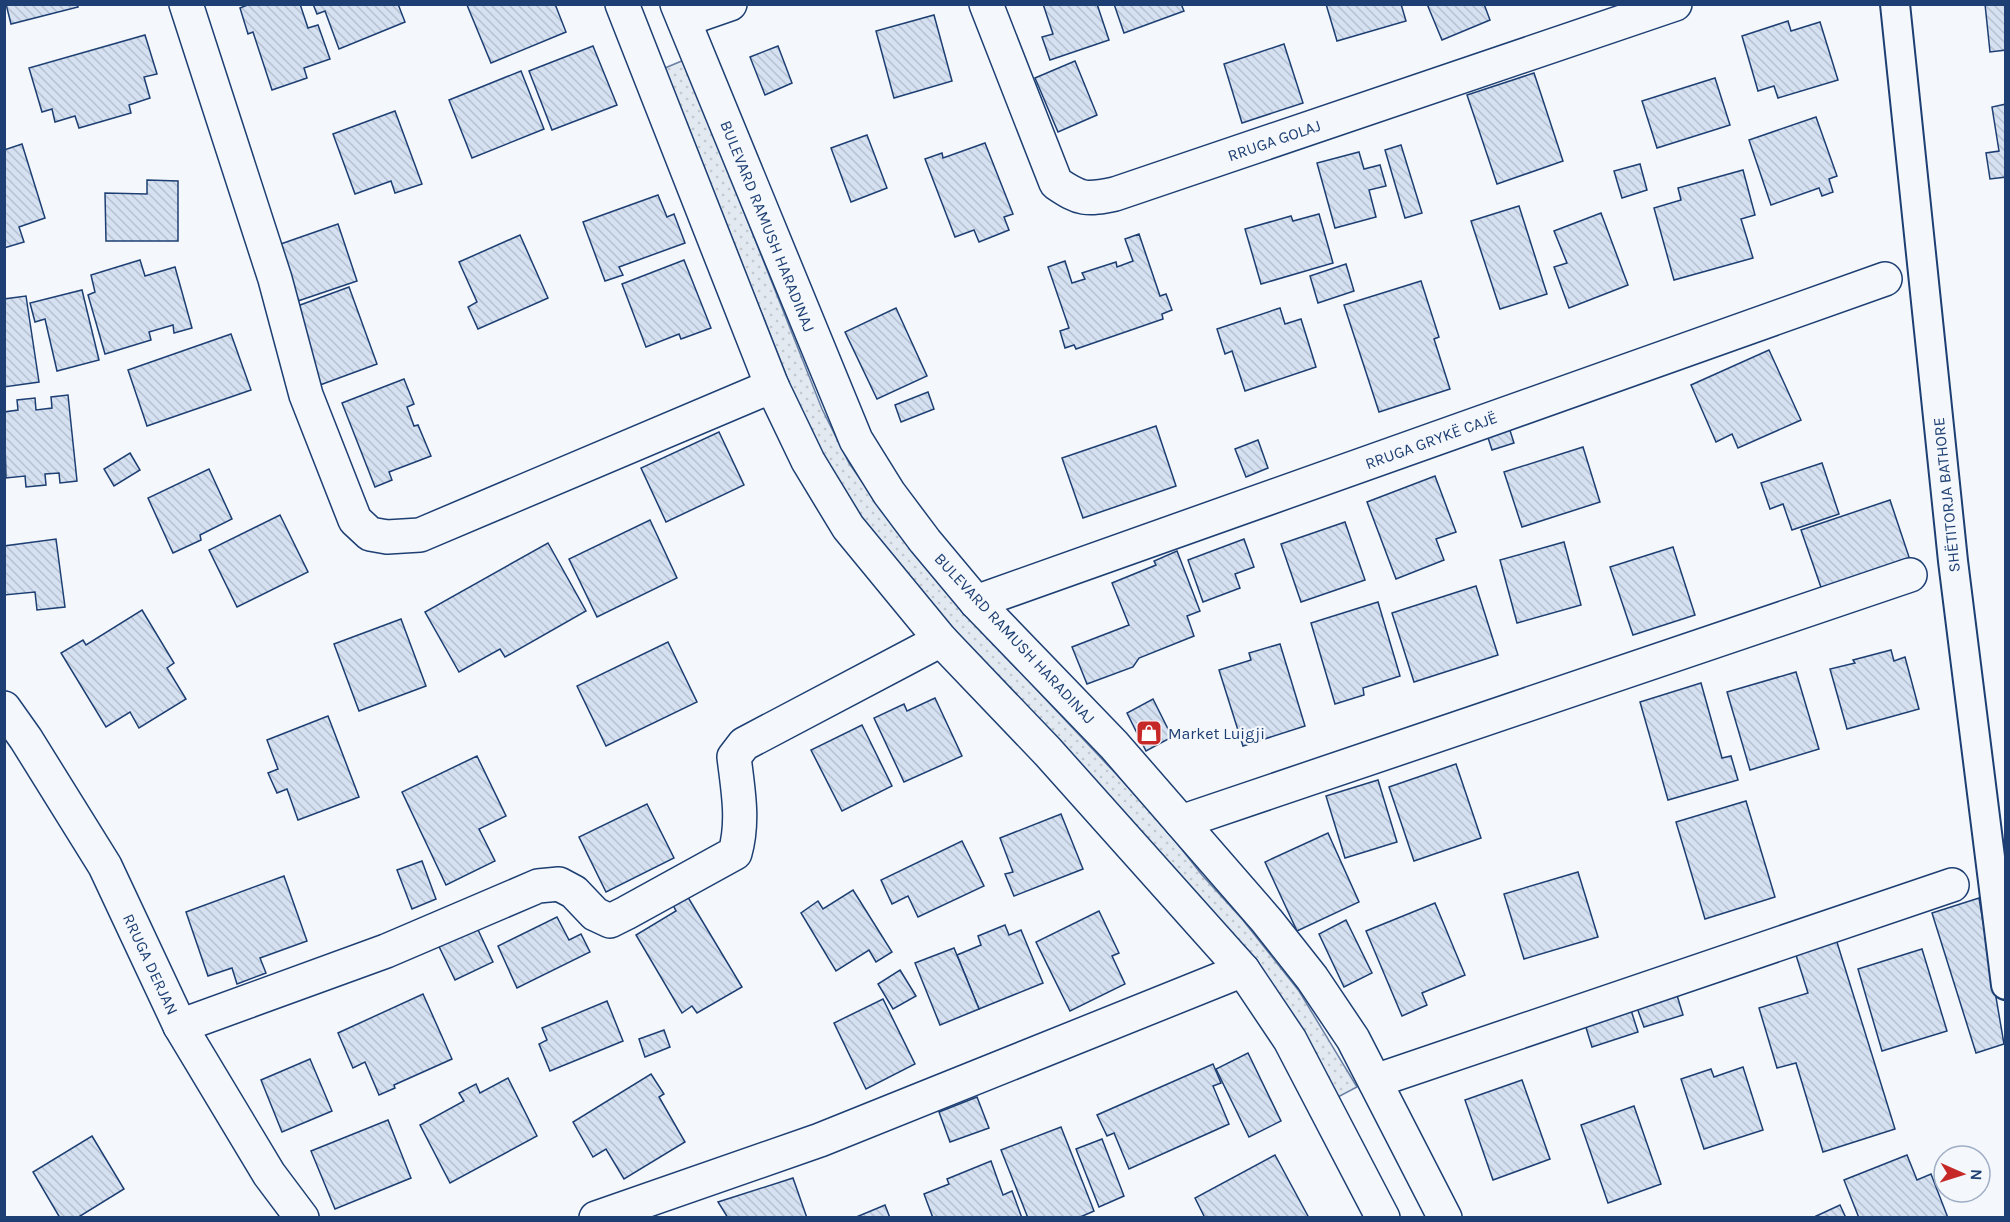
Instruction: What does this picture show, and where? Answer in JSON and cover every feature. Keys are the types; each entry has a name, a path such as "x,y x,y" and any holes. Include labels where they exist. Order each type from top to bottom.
{"street":[{"path":"186,4 275,279 306,395 355,520 370,534 387,537 420,535 772,386"},
{"path":"622,4 772,386 808,461 848,527 940,640 1048,753 1243,970 1290,1040 1383,1218"},
{"path":"636,38 680,12 730,4"},
{"name":"RRUGA GOLAJ","path":"986,4 1056,183 1073,195 1090,199 1115,194 1675,4"},
{"name":"SHËTITORJA BATHORE","path":"1895,4 1953,561 2006,985"},
{"name":"BULEVARD RAMUSH HARADINAJ","path":"680,12 856,440 889,493 925,541 976,602 1114,745 1267,921 1312,978 1353,1039 1445,1218"},
{"name":"RRUGA GRYKË CAJË","path":"976,602 1885,279"},
{"path":"1180,822 1910,575"},
{"path":"180,1026 386,951 538,886 559,884 574,892 595,914 610,921 626,913 735,853 740,836 741,815 734,757 744,744 940,640"},
{"name":"RRUGA DERJAN","path":"4,708 26,739 105,866 180,1026 269,1174 302,1218"},
{"path":"1375,1081 1952,885"},
{"path":"596,1218 820,1140 1243,970"}],"shaded area":[{"path":"684,60 822,409 849,463 894,528 983,633 1118,776 1242,919 1299,991 1357,1087 1336,1098 952,628 878,543 828,472 803,418 665,68"}],"building":[{"path":"6,4 77,4 78,7 11,24"},
{"path":"250,4 300,4 308,28 318,25 330,59 304,68 307,78 272,90 253,32 248,34 240,8"},
{"path":"313,4 398,4 405,22 339,49 325,11 317,14"},
{"path":"555,4 566,32 491,63 467,5"},
{"path":"1043,4 1097,4 1109,40 1050,60 1042,37 1053,34"},
{"path":"1114,4 1181,4 1184,11 1124,33"},
{"path":"1326,4 1401,4 1406,21 1337,41"},
{"path":"1427,4 1484,4 1490,20 1442,40"},
{"path":"1985,4 2006,4 2006,50 1990,52"},
{"path":"934,15 952,81 894,98 876,31"},
{"path":"1788,21 1791,31 1820,22 1838,80 1778,98 1774,86 1758,91 1742,36"},
{"path":"145,35 157,74 144,77 150,98 129,105 131,113 79,128 75,116 55,122 52,109 42,112 29,68"},
{"path":"1284,44 1303,103 1242,123 1224,64"},
{"path":"593,46 617,105 552,130 529,71"},
{"path":"778,46 792,83 765,95 750,57"},
{"path":"1075,61 1097,115 1058,132 1035,78"},
{"path":"521,71 544,129 472,158 449,100"},
{"path":"1534,73 1563,161 1497,184 1467,95"},
{"path":"1715,78 1730,125 1657,148 1642,101"},
{"path":"2006,104 2006,177 1990,179 1986,153 1999,151 1992,107"},
{"path":"395,111 422,184 395,193 391,181 355,194 333,134"},
{"path":"1816,117 1837,176 1829,179 1833,192 1822,196 1819,188 1771,205 1749,140"},
{"path":"867,135 887,188 851,202 831,148"},
{"path":"985,143 1013,214 1004,217 1009,230 979,242 974,230 955,237 925,159 942,153 943,158"},
{"path":"22,144 45,218 19,227 24,242 4,248 4,150"},
{"path":"1401,145 1422,213 1405,218 1385,150"},
{"path":"1359,152 1364,169 1380,165 1386,186 1369,190 1376,217 1335,228 1317,163"},
{"path":"1640,164 1647,190 1622,198 1614,171"},
{"path":"1743,170 1755,215 1741,219 1753,258 1674,280 1654,208 1681,200 1678,188"},
{"path":"147,180 178,181 178,241 106,241 105,193 147,194"},
{"path":"658,195 667,217 674,214 685,243 619,267 623,275 605,281 583,222"},
{"path":"1519,206 1547,294 1500,309 1471,221"},
{"path":"1601,213 1628,285 1569,308 1554,267 1567,263 1554,231"},
{"path":"1319,214 1333,263 1261,284 1245,229 1291,216 1293,221"},
{"path":"338,224 357,281 295,302 275,246"},
{"path":"1139,234 1160,296 1166,294 1172,310 1162,314 1163,319 1076,349 1074,345 1065,348 1060,331 1069,328 1048,267 1065,261 1072,283 1085,279 1082,273 1116,262 1117,267 1133,261 1125,239"},
{"path":"520,235 548,298 478,329 468,307 477,302 459,262"},
{"path":"140,260 145,276 175,267 192,328 174,333 173,325 149,332 151,340 105,354 88,295 95,292 91,275"},
{"path":"684,260 711,328 681,339 679,334 646,347 622,284"},
{"path":"1346,264 1354,291 1318,303 1310,276"},
{"path":"1421,281 1439,337 1434,339 1450,389 1379,412 1344,305"},
{"path":"349,287 377,364 320,385 292,308"},
{"path":"82,290 99,360 57,371 45,319 35,322 30,303"},
{"path":"26,296 39,382 4,387 4,299"},
{"path":"896,308 927,376 877,399 845,332"},
{"path":"1280,308 1285,324 1301,319 1316,367 1245,391 1232,351 1225,354 1217,329"},
{"path":"231,334 251,390 147,426 128,370"},
{"path":"1769,350 1801,420 1738,448 1732,434 1716,442 1691,385"},
{"path":"404,379 414,404 407,407 414,426 418,425 431,456 389,472 392,480 375,487 342,403"},
{"path":"928,392 934,409 901,422 895,405"},
{"path":"68,395 77,481 60,483 59,473 45,474 46,485 26,487 25,476 6,478 4,412 18,410 17,400 35,398 36,410 52,408 51,397"},
{"path":"1506,418 1514,443 1492,450 1484,425"},
{"path":"1156,426 1176,486 1083,518 1062,458"},
{"path":"719,432 744,485 666,522 641,468"},
{"path":"1258,440 1268,468 1246,477 1235,449"},
{"path":"1583,447 1600,502 1522,527 1504,472"},
{"path":"130,453 140,470 114,486 104,469"},
{"path":"1822,463 1839,514 1792,530 1783,504 1770,509 1761,483"},
{"path":"209,469 232,519 200,535 201,540 173,553 148,498"},
{"path":"1435,476 1456,532 1436,539 1444,560 1396,579 1367,502"},
{"path":"1890,500 1911,563 1823,593 1801,530"},
{"path":"280,515 308,572 237,607 209,550"},
{"path":"650,520 677,578 597,617 569,559"},
{"path":"1345,522 1365,580 1301,602 1281,544"},
{"path":"56,539 65,607 37,610 35,592 4,595 4,546"},
{"path":"1244,539 1254,567 1235,574 1240,588 1203,602 1188,560"},
{"path":"1564,542 1581,605 1517,623 1500,560"},
{"path":"548,543 586,611 505,657 500,649 459,672 425,612"},
{"path":"1673,547 1695,615 1633,635 1610,567"},
{"path":"1177,551 1200,611 1187,616 1194,636 1139,658 1133,667 1087,684 1072,647 1129,625 1112,583 1156,565 1154,561"},
{"path":"1476,586 1498,655 1414,682 1392,613"},
{"path":"1378,602 1400,676 1363,688 1364,695 1335,704 1311,623"},
{"path":"142,610 174,663 167,668 186,699 139,728 130,712 106,727 61,653 83,640 86,645"},
{"path":"401,619 426,686 359,711 334,644"},
{"path":"668,642 697,702 606,746 577,686"},
{"path":"1280,644 1305,726 1243,746 1219,670 1251,660 1249,653"},
{"path":"1891,650 1894,661 1905,657 1919,709 1847,729 1830,669"},
{"path":"1796,672 1819,749 1750,770 1727,692"},
{"path":"1701,683 1722,758 1731,756 1738,780 1668,800 1640,702"},
{"path":"935,698 962,756 904,782 874,718 904,704 907,711"},
{"path":"1153,699 1172,737 1146,751 1127,713"},
{"path":"328,716 359,797 298,820 287,789 277,793 268,773 278,769 267,740"},
{"path":"862,725 892,786 842,811 811,750"},
{"path":"477,756 506,816 479,829 495,861 446,885 402,792"},
{"path":"1456,764 1481,838 1414,861 1389,787"},
{"path":"1378,780 1397,842 1345,858 1326,796"},
{"path":"1746,801 1775,897 1705,919 1676,822"},
{"path":"647,804 674,858 606,892 579,837"},
{"path":"1061,814 1083,869 1014,896 1005,874 1013,872 1000,838"},
{"path":"1328,833 1359,902 1297,931 1265,862"},
{"path":"962,841 984,886 918,917 908,896 892,904 881,880"},
{"path":"422,861 436,899 412,909 397,870"},
{"path":"1578,872 1598,937 1524,959 1504,894"},
{"path":"284,876 307,941 260,958 266,973 237,984 232,968 208,976 186,912"},
{"path":"853,890 892,952 876,962 869,950 836,971 801,913 818,901 823,909"},
{"path":"686,894 742,987 697,1013 692,1006 682,1013 636,935 676,911 672,903"},
{"path":"1979,898 2004,1044 1976,1053 1932,913"},
{"path":"1435,903 1465,975 1422,993 1427,1005 1402,1016 1366,931"},
{"path":"1099,911 1119,953 1112,956 1125,984 1070,1011 1036,942"},
{"path":"472,917 493,962 455,980 434,936"},
{"path":"557,917 569,940 581,934 590,952 517,988 498,946"},
{"path":"1346,920 1372,973 1344,987 1319,934"},
{"path":"1005,925 1009,935 1021,930 1043,983 979,1009 957,955 981,945 978,936"},
{"path":"1836,939 1895,1129 1823,1152 1796,1063 1777,1068 1759,1008 1808,993 1795,952"},
{"path":"954,948 979,1009 940,1025 915,963"},
{"path":"1922,949 1947,1031 1882,1051 1858,969"},
{"path":"900,970 916,996 893,1009 878,984"},
{"path":"1676,992 1683,1015 1644,1027 1636,1005"},
{"path":"423,994 452,1059 394,1085 395,1088 379,1095 365,1062 353,1068 338,1033"},
{"path":"883,999 915,1064 866,1089 834,1023"},
{"path":"607,1001 623,1041 550,1071 539,1044 547,1040 542,1028"},
{"path":"1630,1007 1638,1032 1592,1047 1584,1021"},
{"path":"664,1030 670,1047 645,1057 639,1039"},
{"path":"1248,1053 1281,1121 1249,1137 1216,1069"},
{"path":"310,1059 332,1111 282,1132 261,1080"},
{"path":"1213,1064 1221,1083 1213,1086 1229,1124 1129,1169 1114,1133 1107,1136 1097,1115"},
{"path":"1743,1067 1763,1130 1704,1149 1681,1079 1711,1069 1714,1077"},
{"path":"651,1074 664,1094 659,1097 685,1142 624,1179 606,1149 593,1157 573,1122"},
{"path":"508,1078 537,1136 450,1183 420,1125 464,1101 459,1093 476,1084 480,1093"},
{"path":"1522,1080 1550,1159 1493,1180 1465,1100"},
{"path":"977,1097 989,1128 950,1142 939,1112"},
{"path":"1634,1106 1661,1184 1608,1203 1581,1125"},
{"path":"388,1120 411,1178 335,1209 311,1151"},
{"path":"1061,1127 1094,1211 1078,1218 1028,1218 1001,1150"},
{"path":"92,1136 124,1189 77,1218 60,1218 33,1172"},
{"path":"1102,1139 1124,1196 1099,1207 1076,1149"},
{"path":"1275,1155 1309,1218 1205,1218 1195,1198"},
{"path":"1907,1155 1917,1180 1931,1174 1932,1204 1943,1204 1948,1218 1859,1218 1844,1180"},
{"path":"991,1161 1003,1195 1012,1191 1022,1218 933,1218 924,1194 949,1184 947,1179"},
{"path":"793,1178 807,1218 728,1218 718,1202"},
{"path":"885,1205 890,1218 854,1218"},
{"path":"1840,1205 1846,1218 1812,1218"}],"place":[{"name":"Market Luigji","path":"1149,733"}]}
